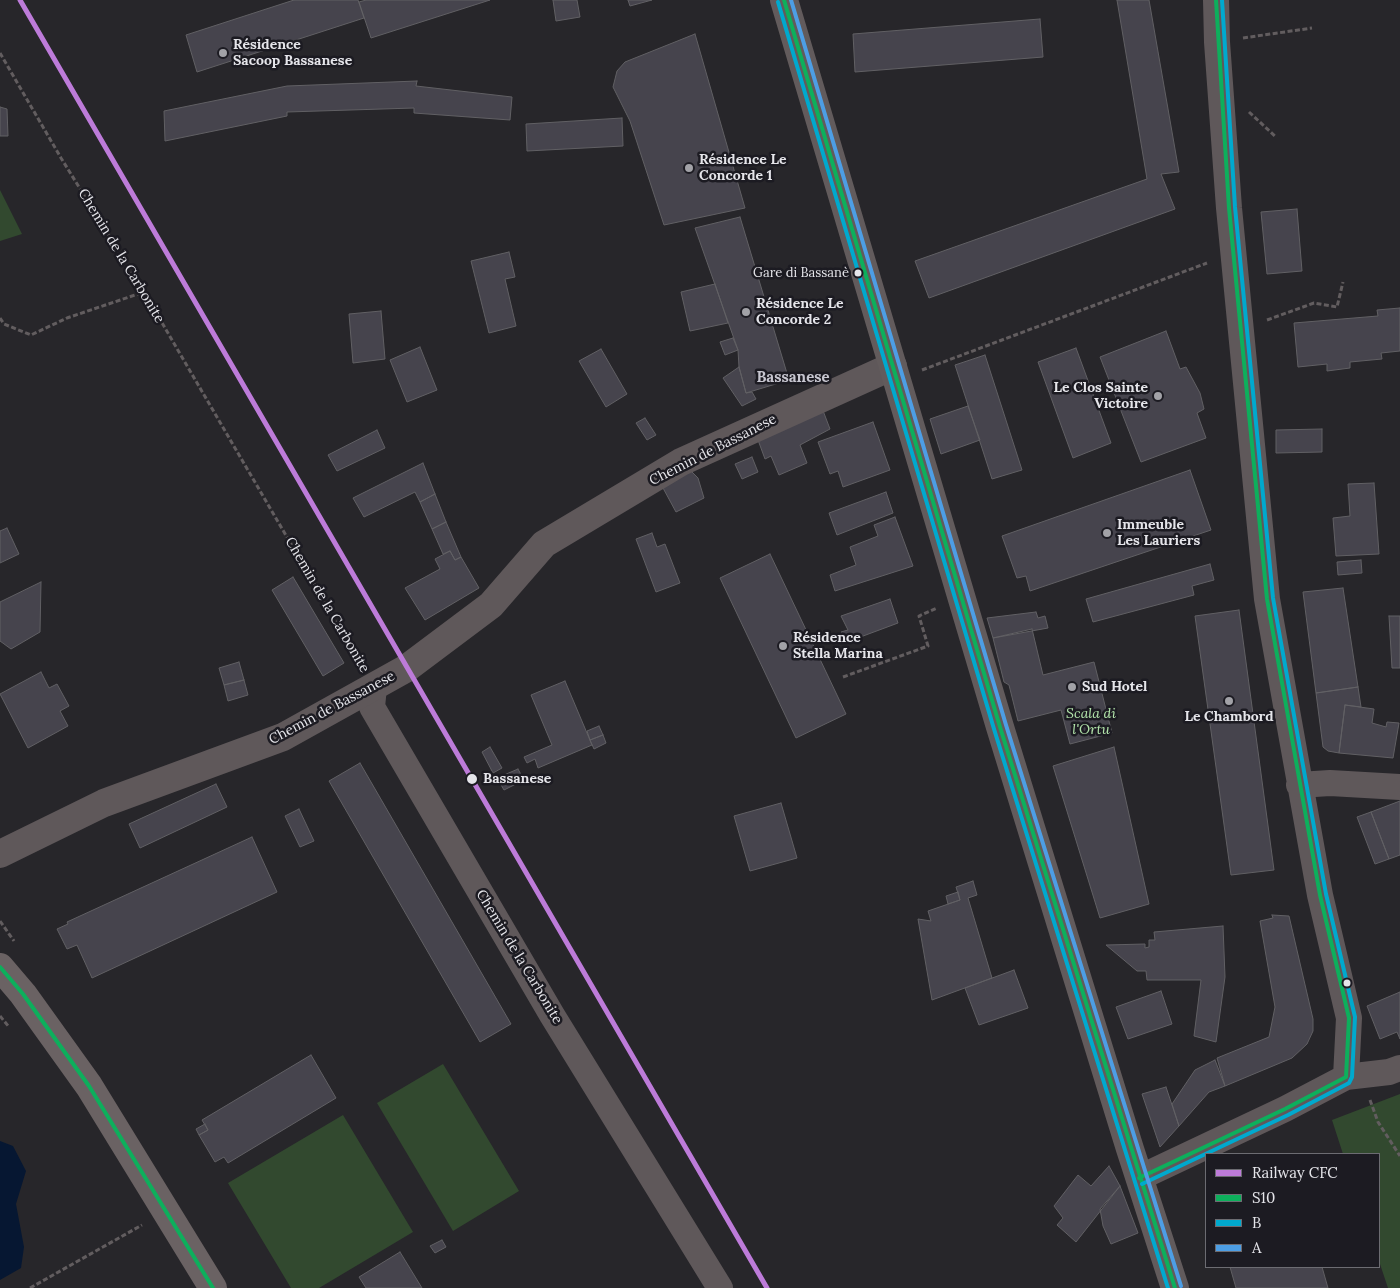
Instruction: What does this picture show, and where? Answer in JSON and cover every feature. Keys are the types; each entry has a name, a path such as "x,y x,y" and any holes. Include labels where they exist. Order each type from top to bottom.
{"main road":[{"path":"784,0 1000,727 1139,1178 1175,1288"},
{"path":"0,967 23,994 89,1086 213,1288"}],"street":[{"path":"1216,0 1217,42 1233,254 1267,599 1299,785 1322,904 1349,1018 1346,1077"},
{"name":"Chemin de Bassanese","path":"0,854 104,803 283,737 407,668 491,605 544,544 681,462 895,375"},
{"name":"Chemin de la Carbonite","path":"374,687 372,707 557,1023 720,1288"},
{"path":"1299,785 1330,783 1400,787"},
{"path":"1139,1178 1284,1109 1346,1077 1389,1072 1400,1068"}],"path":[{"path":"1217,42 1312,28"},
{"name":"Chemin de la Carbonite","path":"0,53 61,158 144,292 374,687"},
{"path":"1250,112 1276,137"},
{"path":"895,375 927,367 1233,254"},
{"path":"1240,329 1314,303 1337,307 1343,282"},
{"path":"0,318 4,324 32,335 67,318 144,292"},
{"path":"843,677 928,646 919,616 941,606"},
{"path":"1346,1077 1367,1093 1378,1122 1400,1156"},
{"path":"30,1288 144,1223"}],"green space":[{"path":"0,190 22,234 0,241"},
{"path":"443,1064 519,1191 453,1231 377,1103"},
{"path":"1400,1094 1400,1288 1388,1288 1380,1264 1380,1153 1343,1153 1332,1120"},
{"path":"343,1115 413,1232 319,1288 291,1288 228,1183"}],"water":[{"path":"0,1141 13,1146 26,1171 16,1204 24,1247 21,1268 0,1280"}],"building":[{"name":"Résidence Sacoop Bassanese","path":"294,0 358,0 364,18 197,72 186,35"},
{"name":"Résidence Sacoop Bassanese","path":"366,0 490,0 371,38 359,2"},
{"path":"553,0 577,0 580,17 556,21"},
{"path":"628,0 652,0 630,6"},
{"path":"1117,0 1149,0 1179,172 1161,174 1175,209 929,298 915,261 1147,179"},
{"path":"1040,19 1043,57 855,72 853,34"},
{"name":"Résidence Le Concorde 1","path":"695,34 745,208 664,225 630,121 613,87 617,71 625,62"},
{"path":"417,81 416,86 512,97 510,120 414,113 414,108 287,112 287,116 165,141 164,111 287,86"},
{"path":"0,107 7,109 8,136 0,136"},
{"path":"622,118 623,146 527,151 526,124"},
{"path":"1297,209 1302,271 1267,274 1261,212"},
{"name":"Résidence Le Concorde 2","path":"740,217 789,380 746,393 739,367 738,350 695,228"},
{"path":"509,252 515,277 505,279 516,326 489,333 471,261"},
{"path":"715,284 728,323 690,331 681,292"},
{"path":"1400,308 1400,351 1381,353 1382,359 1350,362 1350,368 1327,371 1327,364 1298,367 1294,323 1378,316 1377,310"},
{"path":"381,311 385,359 353,363 349,314"},
{"name":"Le Clos Sainte Victoire","path":"1166,331 1180,369 1186,367 1200,393 1204,409 1197,413 1206,438 1141,462 1100,357"},
{"path":"733,338 738,350 725,355 720,342"},
{"path":"420,347 437,390 407,402 390,360"},
{"path":"1076,348 1111,443 1073,458 1038,362"},
{"path":"601,349 627,394 606,407 579,361"},
{"path":"985,355 1022,470 992,479 955,365"},
{"path":"739,367 746,393 752,392 756,399 742,406 723,378"},
{"path":"968,406 980,440 941,454 930,419"},
{"path":"822,408 830,429 800,445 807,463 779,475 771,456 765,459 758,440"},
{"path":"645,418 656,435 647,440 636,423"},
{"path":"873,422 890,470 843,487 838,471 830,474 818,442"},
{"path":"1322,429 1322,452 1276,453 1276,430"},
{"path":"377,430 385,448 337,471 328,455"},
{"path":"752,457 758,472 742,479 735,464"},
{"path":"423,463 435,494 420,502 415,492 364,517 353,498"},
{"name":"Immeuble Les Lauriers","path":"1190,470 1211,530 1030,591 1026,576 1017,578 1002,536"},
{"path":"691,471 698,478 704,498 676,512 663,488"},
{"path":"1374,483 1379,554 1336,556 1333,518 1350,516 1348,484"},
{"path":"886,492 893,513 837,535 829,513"},
{"path":"435,494 446,522 432,529 420,502"},
{"path":"895,517 913,566 835,591 830,575 856,565 850,547 878,536 874,525"},
{"path":"446,522 461,557 455,560 450,551 443,554 432,529"},
{"path":"7,528 19,554 0,563 0,531"},
{"path":"652,533 657,547 665,544 680,583 656,592 636,539"},
{"path":"450,551 455,560 461,557 479,588 425,620 405,588 440,569 435,559"},
{"name":"Résidence Stella Marina","path":"770,554 846,714 796,738 720,578"},
{"path":"1361,560 1362,573 1338,575 1337,562"},
{"path":"1210,564 1214,580 1192,586 1194,595 1093,622 1086,599"},
{"path":"293,577 344,663 323,676 272,590"},
{"path":"41,582 40,632 11,649 0,641 0,602"},
{"path":"1343,588 1358,687 1316,693 1303,592"},
{"path":"890,599 898,623 847,642 841,632 848,630 841,616"},
{"name":"Le Chambord","path":"1239,610 1274,870 1231,875 1195,616"},
{"path":"1036,612 1038,618 1045,616 1048,628 993,638 987,618"},
{"path":"1389,616 1400,616 1400,668 1392,668"},
{"path":"1032,629 1043,675 1094,662 1112,733 1070,744 1061,710 1018,721 1009,685 1004,682 993,638"},
{"path":"239,662 244,680 224,685 219,668"},
{"path":"41,672 49,688 57,684 69,706 60,711 68,726 28,748 0,694"},
{"path":"244,680 248,695 228,701 224,685"},
{"path":"565,681 592,745 538,768 535,759 527,763 524,757 552,745 531,695"},
{"path":"1358,687 1361,707 1345,705 1339,753 1328,751 1323,747 1316,693"},
{"path":"1345,705 1374,709 1372,723 1386,727 1387,722 1399,723 1393,758 1339,753"},
{"path":"599,726 603,735 590,740 587,731"},
{"path":"603,735 606,743 594,749 590,740"},
{"path":"490,747 502,768 493,773 482,752"},
{"path":"1114,747 1149,904 1100,918 1053,766"},
{"path":"360,763 511,1024 480,1042 329,781"},
{"path":"518,769 524,780 504,790 497,778"},
{"path":"216,784 227,807 140,848 129,824"},
{"path":"1400,801 1400,855 1389,859 1371,812"},
{"path":"781,803 797,858 750,871 734,816"},
{"path":"299,809 314,841 300,847 285,816"},
{"path":"1371,812 1389,859 1375,864 1357,817"},
{"path":"252,837 277,892 92,978 77,945 67,949 57,929 68,924 67,922"},
{"path":"973,881 977,895 968,898 992,978 932,1000 918,919 931,921 928,911 960,900 956,887"},
{"path":"958,892 960,900 948,904 946,896"},
{"path":"1272,915 1289,916 1313,1019 1313,1031 1307,1044 1292,1058 1225,1086 1217,1058 1269,1037 1275,1007 1260,921 1273,918"},
{"path":"1223,926 1225,977 1216,1042 1194,1036 1201,980 1147,980 1146,971 1137,971 1106,945 1145,944 1145,948 1149,947 1149,940 1155,940 1154,932"},
{"path":"1014,970 1028,1008 979,1025 965,988"},
{"path":"1161,991 1172,1024 1128,1039 1116,1007"},
{"path":"1400,992 1400,1039 1397,1032 1380,1039 1367,1006"},
{"path":"311,1055 336,1098 228,1163 224,1157 215,1162 199,1135 208,1130 202,1120"},
{"path":"1215,1060 1225,1086 1209,1092 1179,1126 1172,1104 1195,1070"},
{"path":"1166,1087 1179,1126 1160,1147 1142,1094"},
{"path":"205,1124 208,1130 199,1135 196,1129"},
{"path":"1109,1166 1120,1186 1076,1242 1057,1225 1063,1218 1054,1206 1078,1175 1091,1186"},
{"path":"1120,1186 1138,1233 1111,1244 1103,1226 1100,1209"},
{"path":"442,1240 446,1247 435,1253 430,1246"},
{"path":"400,1252 422,1288 366,1288 359,1277"},
{"path":"1230,1268 1322,1268 1328,1288 1236,1288"}],"rail line":[{"name":"CFC","path":"20,0 767,1288"}],"transit line":[{"name":"S10","path":"784,0 1000,727 1175,1288"},
{"name":"A","path":"791,0 1006,725 1181,1286"},
{"name":"S10","path":"1139,1178 1285,1109 1346,1077 1349,1018 1320,895 1267,599 1229,208 1216,0"},
{"name":"B","path":"1208,1153 1288,1115 1349,1083 1352,1077 1355,1017 1326,894 1273,598 1235,207 1222,0"},
{"name":"B","path":"778,2 994,729 1168,1288"},
{"name":"S10","path":"0,967 23,994 89,1086 213,1288"},
{"name":"B","path":"1142,1184 1205,1154"}],"place":[{"name":"Résidence Sacoop Bassanese","path":"223,53"},
{"name":"Résidence Le Concorde 1","path":"689,168"},
{"name":"Gare di Bassanè","path":"858,273"},
{"name":"Résidence Le Concorde 2","path":"746,312"},
{"name":"Le Clos Sainte Victoire","path":"1158,396"},
{"name":"Immeuble Les Lauriers","path":"1107,533"},
{"name":"Résidence Stella Marina","path":"783,646"},
{"name":"Sud Hotel","path":"1072,687"},
{"name":"Le Chambord","path":"1229,701"},
{"name":"Bassanese","path":"472,779"}],"district":[{"name":"Bassanese","path":"793,378"}],"park label":[{"name":"Scala di l'Ortu","path":"1091,722"}]}
